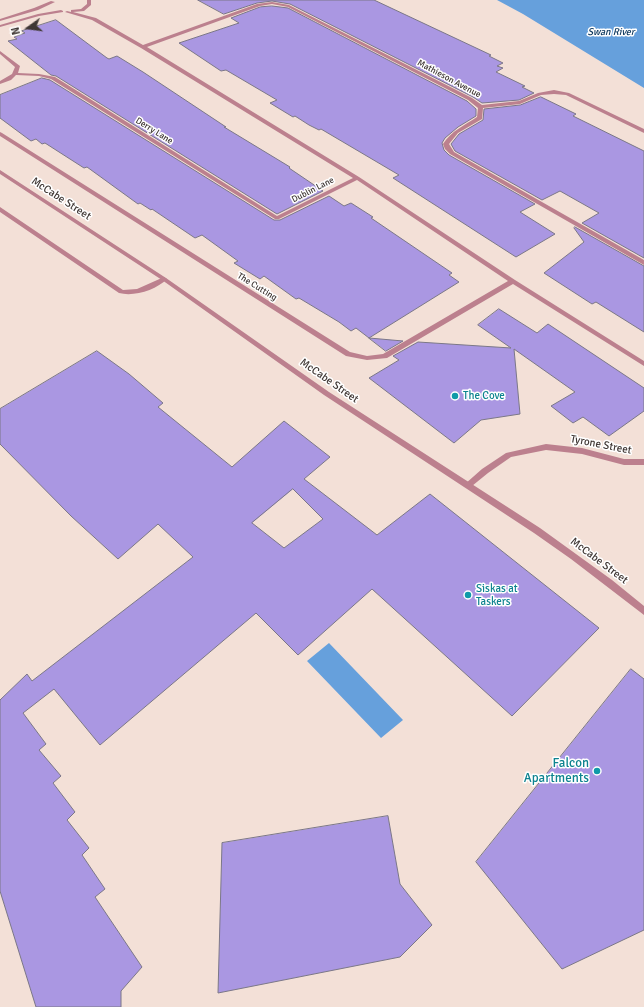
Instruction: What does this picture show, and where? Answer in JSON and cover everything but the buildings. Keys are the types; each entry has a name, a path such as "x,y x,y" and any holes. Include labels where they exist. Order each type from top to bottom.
{"street":[{"path":"67,12 76,11 87,7 89,0"},
{"path":"54,1 51,6 53,9 81,15 103,24 357,178 513,281 644,364"},
{"path":"0,20 36,10 54,1"},
{"name":"Mathieson Avenue","path":"142,47 271,1 289,6 470,99 481,107 480,118 448,140 446,144 452,153 644,263"},
{"path":"87,7 103,24"},
{"path":"0,26 38,15 61,11"},
{"path":"0,52 18,67 16,74 10,79 0,83"},
{"name":"Derry Lane","path":"16,74 39,75 53,78 277,218"},
{"path":"481,107 520,102 540,94 554,92 567,94 644,131"},
{"name":"The Cutting","path":"0,134 348,354 367,358 385,356 513,281"},
{"name":"McCabe Street","path":"0,172 164,279 349,409 469,484 558,544 644,610"},
{"name":"Dublin Lane","path":"277,218 357,178"},
{"path":"0,208 121,292 139,292 164,279"},
{"name":"Tyrone Street","path":"469,484 509,455 546,447 582,451 624,462 644,462"}],"water":[{"name":"Swan River","path":"497,0 644,0 644,88 523,14"},
{"path":"329,643 403,720 381,738 307,661"}],"place":[{"name":"The Cove","path":"455,396"},
{"name":"Siskas at Taskers","path":"468,595"},
{"name":"Falcon Apartments","path":"597,771"}]}
